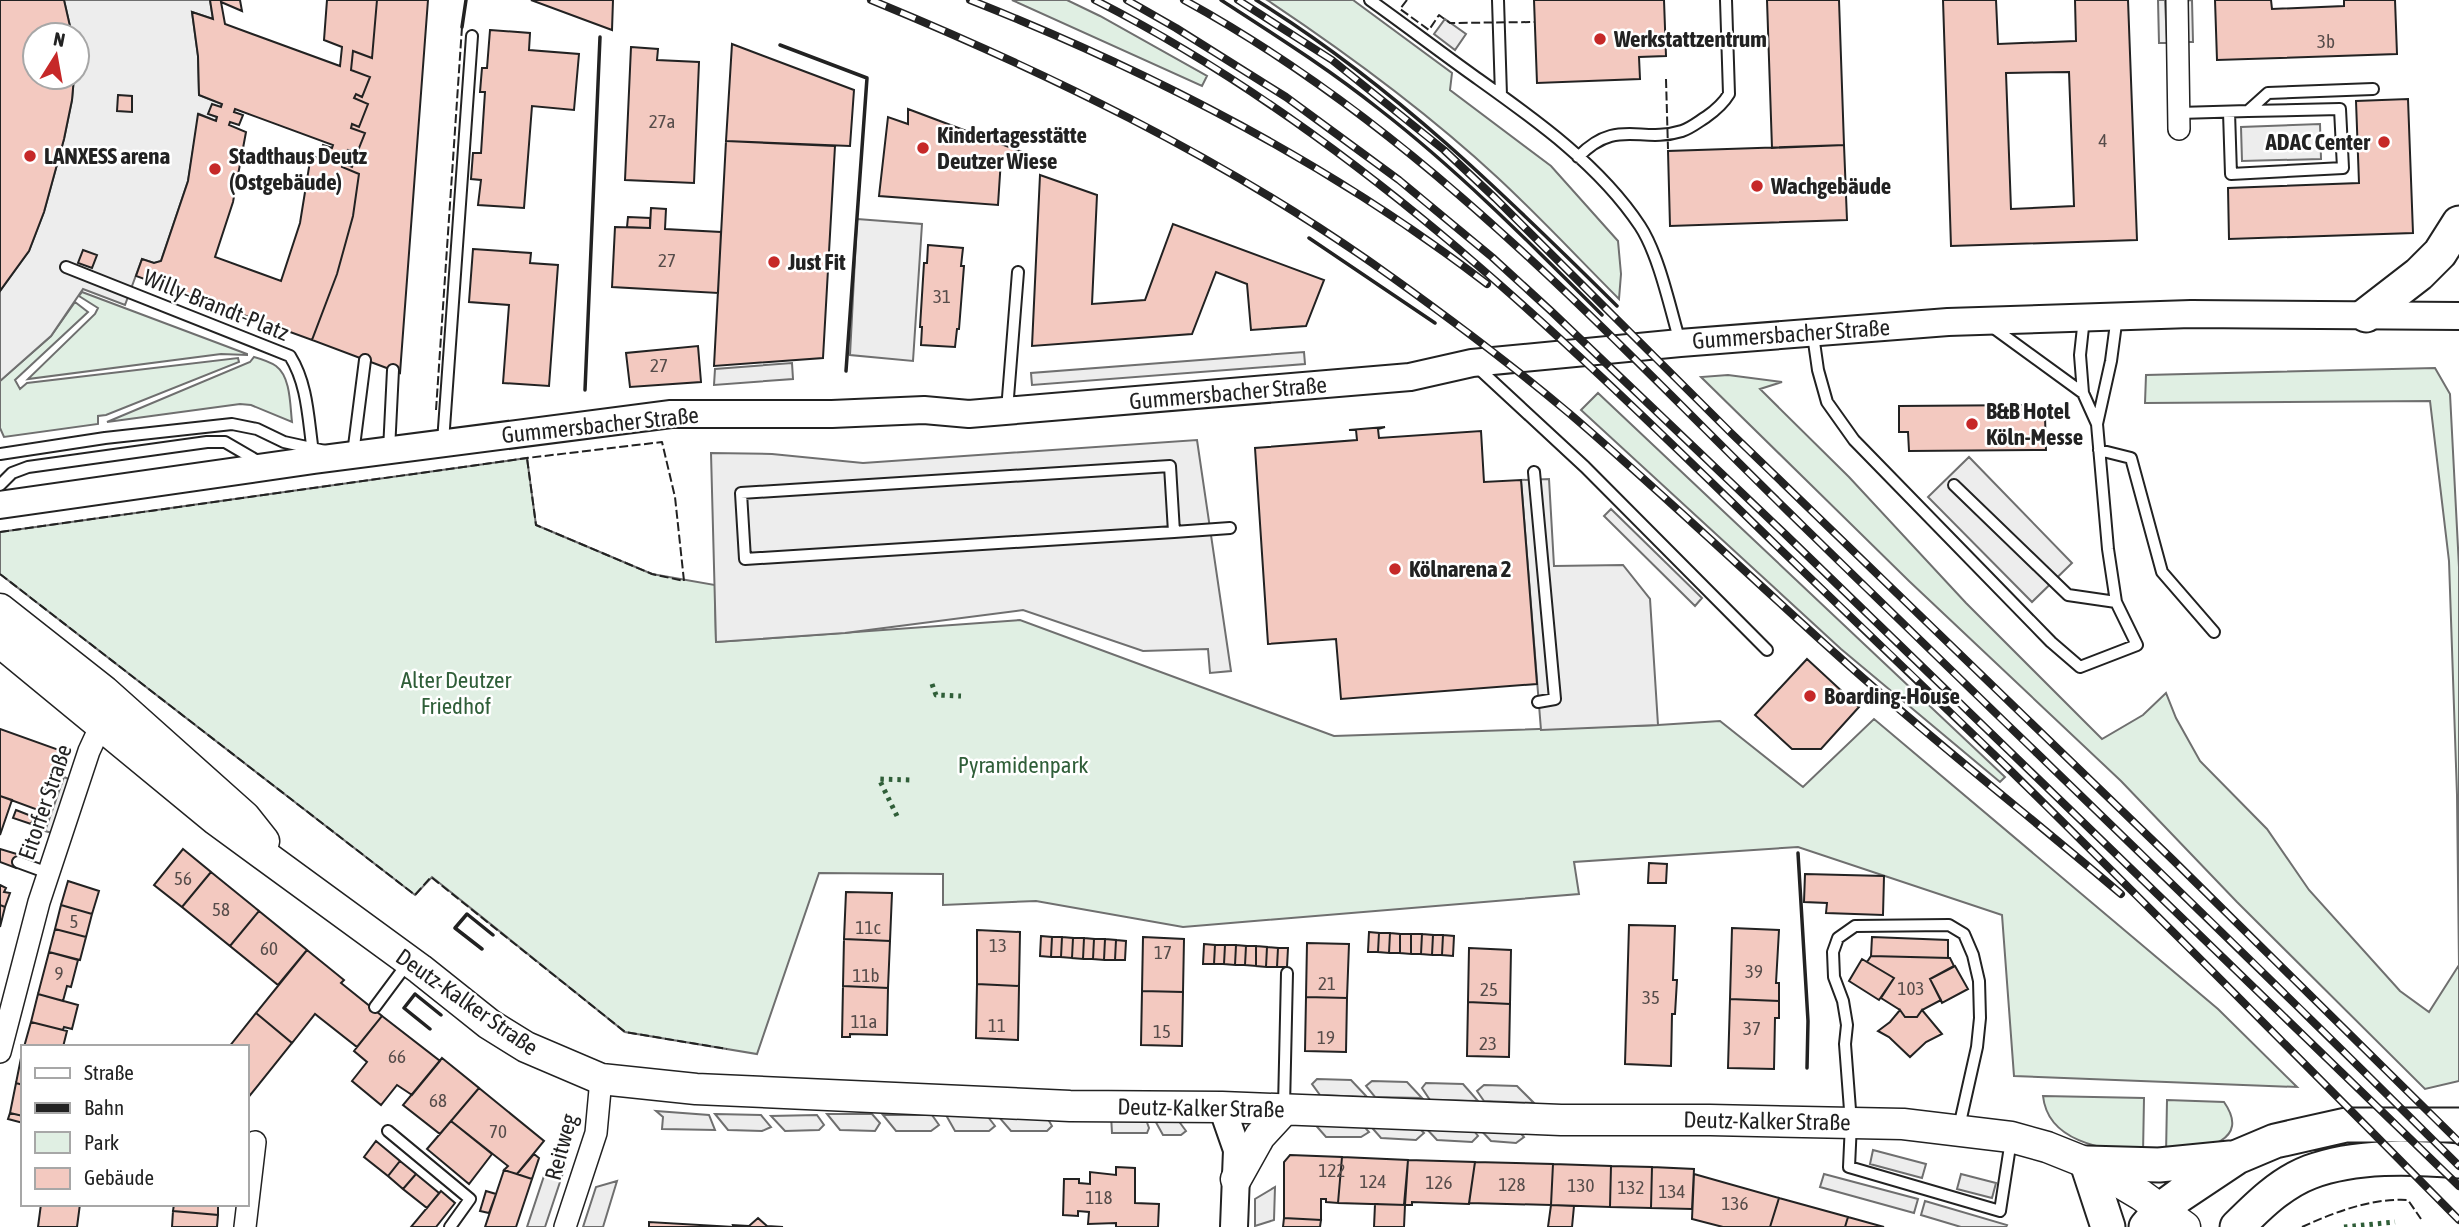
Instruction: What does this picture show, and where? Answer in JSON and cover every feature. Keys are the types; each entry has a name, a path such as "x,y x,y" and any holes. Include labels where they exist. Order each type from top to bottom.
{"main road":[{"path":"2367,315 2419,274 2440,253 2459,223"},
{"name":"Deutz-Kalker Straße","path":"0,609 104,691 245,817 287,872"},
{"name":"Deutz-Kalker Straße","path":"0,642 216,820 489,1024 548,1057 601,1079 696,1090 1070,1106 1222,1107 1561,1120 1903,1124 2011,1137 2047,1147 2087,1163 2141,1195 2164,1221"},
{"path":"1236,1179 1260,1136 1284,1110"},
{"path":"2109,1227 2087,1163 2159,1166 2237,1157 2275,1142 2347,1125 2459,1125"},
{"path":"2164,1221 2237,1157"},
{"path":"2237,1227 2280,1189 2308,1173 2342,1164 2379,1159 2459,1161"}],"street":[{"path":"2177,0 2179,121"},
{"name":"Gummersbacher Straße","path":"0,505 266,467 313,453 347,455 671,414 832,414 924,410 969,414 1410,377 1472,363 1680,342 1983,321 2191,314 2459,316"},
{"name":"Eitorfer Straße","path":"0,1052 48,873 89,751 101,725 104,691"},
{"name":"Reitweg","path":"565,1227 596,1133 601,1079"},
{"path":"1222,1107 1237,1150 1234,1227"},
{"path":"248,1202 255,1142"},
{"path":"245,1227 247,1206"}],"lane":[{"path":"1370,0 1502,95 1578,157 1615,194 1641,227 1662,276 1680,342"},
{"path":"1498,0 1502,95"},
{"path":"1578,157 1601,138 1615,134 1679,132 1724,103 1729,93 1726,0"},
{"path":"443,442 472,37"},
{"path":"2248,111 2268,93 2373,89"},
{"path":"2179,121 2229,112 2340,109 2343,168 2231,174 2229,112"},
{"name":"Willy-Brandt-Platz","path":"66,267 290,356 304,387 313,453"},
{"path":"1007,410 1018,272"},
{"path":"1813,332 1818,370 1827,402 1854,440 2051,642 2080,667 2137,645 2116,602 2108,549 2097,424 2111,361 2116,316"},
{"path":"2084,317 2080,355 2083,393 2097,424"},
{"path":"1983,321 2083,393"},
{"path":"347,455 365,360"},
{"path":"1472,363 1585,467 1767,650"},
{"path":"389,450 393,370"},
{"path":"0,454 105,438 232,424 257,429 313,453"},
{"path":"0,485 12,474 28,467 207,442 225,442 266,467"},
{"path":"2099,450 2131,458 2162,572 2214,632"},
{"path":"1174,532 1170,466 741,493 745,559 1174,532 1230,528"},
{"path":"1534,472 1555,699 1538,702"},
{"path":"1954,485 2068,595 2116,602"},
{"path":"18,862 48,873"},
{"path":"1958,1130 1977,1047 1980,1018 1979,981 1964,933 1949,925 1855,926 1838,938 1833,952 1834,977 1843,1001 1847,1025 1845,1044 1851,1123 1849,1167 2000,1211 2011,1137"},
{"path":"375,1007 409,962"},
{"path":"1284,1110 1287,973"},
{"path":"388,1131 470,1199 450,1227"}],"green space":[{"path":"1012,0 1067,0 1207,76 1202,86"},
{"path":"1267,0 1353,0 1452,73 1450,90 1551,166 1618,241 1621,274 1619,299 1514,193 1443,130 1357,63"},
{"path":"82,292 247,355 221,354 28,379 95,314 98,308 79,296"},
{"path":"75,302 88,312 15,380 20,389 27,383 238,358 239,362 98,416 98,424 4,437 0,428 0,381 51,336"},
{"path":"254,357 276,366 285,377 292,422 251,405 240,404 107,422 250,362"},
{"path":"2435,368 2450,394 2459,567 2459,965 2457,795 2449,561 2430,401 2145,403 2146,375"},
{"path":"1728,375 1782,382 1760,389 1849,477 1966,603 2102,739 2143,715 2166,693 2176,718 2200,761 2267,829 2309,890 2400,991 2429,1012 2459,965 2459,1081 2425,1089 2237,902 2121,781 1909,581 1701,377"},
{"path":"1598,393 2005,777 2000,782 1841,649 1581,410"},
{"path":"527,458 536,525 652,574 715,585 716,642 1020,620 1334,736 1720,721 1803,787 1874,719 2218,1009 2297,1087 2014,1076 2002,915 1798,847 1574,862 1579,894 1183,927 1036,901 943,905 943,874 819,873 757,1054 625,1032 432,877 415,895 0,574 0,532"},
{"path":"2043,1096 2144,1098 2143,1154 2096,1146 2067,1134 2055,1124 2047,1112"},
{"path":"2167,1100 2224,1102 2231,1116 2232,1128 2217,1143 2166,1155"}],"shaded area":[{"path":"64,0 210,0 213,19 192,12 198,56 199,95 222,104 209,114 217,117 216,121 199,114 188,181 161,261 154,263 142,259 125,305 83,289 51,336 0,381 0,291 29,251 44,212 64,139 73,91 91,91 91,21 69,21"},
{"path":"2158,0 2165,0 2167,43 2159,43"},
{"path":"2192,0 2193,42 2186,42 2184,1"},
{"path":"1445,19 1466,34 1455,50 1434,34"},
{"path":"2320,124 2321,159 2242,161 2241,127"},
{"path":"857,219 922,224 913,361 850,355"},
{"path":"1304,352 1305,364 1032,385 1031,373"},
{"path":"792,363 793,379 714,385 715,369"},
{"path":"1197,440 1231,671 1210,673 1208,649 1143,651 1023,610 845,633 716,642 711,453 772,454 863,463"},
{"path":"1969,457 2072,563 2032,602 1928,497"},
{"path":"1549,479 1554,566 1623,565 1650,599 1658,725 1541,730 1521,480"},
{"path":"1611,509 1702,598 1695,606 1604,516"},
{"path":"64,777 71,780 52,833 45,831"},
{"path":"1317,1079 1351,1080 1367,1097 1320,1095 1312,1084"},
{"path":"1372,1081 1407,1082 1422,1098 1375,1097 1366,1086"},
{"path":"1426,1083 1463,1084 1478,1101 1430,1100 1422,1088"},
{"path":"1484,1085 1517,1086 1534,1103 1484,1101 1477,1091"},
{"path":"656,1111 709,1115 715,1130 662,1129 663,1117"},
{"path":"715,1114 761,1115 771,1127 762,1131 728,1130"},
{"path":"827,1114 872,1114 880,1123 875,1131 840,1130"},
{"path":"1045,1114 1052,1126 1047,1131 1011,1131 998,1116"},
{"path":"817,1115 824,1125 819,1130 785,1131 771,1116"},
{"path":"883,1115 932,1115 939,1125 931,1131 896,1131"},
{"path":"946,1115 988,1117 995,1126 989,1131 955,1131"},
{"path":"1111,1115 1145,1117 1149,1128 1147,1133 1112,1133"},
{"path":"1175,1116 1186,1131 1181,1135 1163,1135 1153,1117"},
{"path":"1312,1121 1360,1122 1369,1132 1361,1137 1326,1137"},
{"path":"1367,1122 1415,1124 1424,1133 1416,1140 1381,1138"},
{"path":"1423,1125 1470,1126 1478,1136 1472,1142 1437,1140"},
{"path":"1477,1126 1515,1127 1524,1137 1516,1143 1491,1141"},
{"path":"1873,1150 1926,1164 1922,1178 1870,1164"},
{"path":"565,1167 545,1227 527,1227 544,1176"},
{"path":"1824,1174 1918,1199 1914,1213 1820,1187"},
{"path":"1961,1174 1996,1183 1992,1198 1957,1189"},
{"path":"617,1181 603,1227 583,1227 596,1187"},
{"path":"1275,1187 1274,1220 1255,1226 1255,1199"},
{"path":"1925,1201 2007,1225 1961,1227 1921,1215"}],"building":[{"name":"LANXESS arena","path":"0,0 64,0 69,21 21,21 21,91 73,91 64,139 44,212 29,251 0,291"},
{"name":"Stadthaus Deutz (Ostgebäude)","path":"210,0 240,0 242,11 221,2 225,24 340,66 342,47 324,40 327,0 377,0 372,58 353,51 351,70 370,77 362,97 356,94 354,98 368,104 359,127 352,124 351,128 365,133 357,153 348,150 346,153 356,157 352,167 343,163 342,167 359,174 353,216 337,274 312,340 136,276 142,259 154,263 161,261 188,181 198,114 216,121 217,117 208,114 212,104 221,107 222,104 199,95 198,56 192,12 213,19","holes":["235,109 333,145 332,148 323,145 320,155 329,158 327,162 311,155 300,223 281,281 215,257 233,202 246,132 229,125 230,122 239,125 243,115 234,112"]},
{"path":"377,0 428,0 400,373 312,340 337,274 353,216 359,174 342,167 343,163 352,167 356,157 346,153 348,150 357,153 365,133 351,128 352,124 359,127 368,104 354,98 356,94 362,97 370,77 351,70 353,51 372,58"},
{"path":"531,0 613,0 612,30"},
{"name":"Werkstattzentrum","path":"1534,0 1664,0 1666,56 1639,57 1640,79 1537,83"},
{"name":"Wachgebäude","path":"1767,0 1839,0 1844,145 1772,148"},
{"path":"1943,0 1996,0 1998,44 2076,41 2075,0 2128,0 2137,240 1951,246","holes":["2069,72 2074,206 2011,209 2006,73"]},
{"path":"2215,0 2271,0 2272,9 2344,6 2344,0 2395,0 2397,54 2217,60"},
{"path":"490,30 530,33 529,50 579,54 574,110 532,106 524,208 478,205 481,180 471,179 473,153 481,153 485,92 480,92 482,68 487,68"},
{"path":"732,44 854,90 850,146 726,141"},
{"path":"631,47 658,49 657,60 699,62 694,183 625,180"},
{"path":"118,95 132,96 132,112 117,111"},
{"name":"ADAC Center","path":"2408,99 2413,233 2229,239 2228,188 2359,183 2356,101"},
{"path":"908,109 1025,153 1022,162 1002,156 998,205 879,196 888,117 908,124"},
{"name":"Just Fit","path":"726,141 835,146 823,358 714,366"},
{"name":"Wachgebäude","path":"1844,145 1847,220 1670,226 1668,151"},
{"path":"1040,175 1097,195 1092,304 1145,300 1173,224 1324,280 1306,326 1251,330 1247,284 1216,272 1192,334 1032,346"},
{"path":"651,208 666,209 665,229 721,232 718,293 612,287 615,227 650,228"},
{"path":"628,217 650,218 650,228 627,227"},
{"path":"928,245 963,248 959,329 955,347 921,345 924,263 927,263"},
{"path":"473,249 531,253 530,263 558,265 549,386 503,383 509,305 469,302"},
{"path":"83,250 97,255 92,268 78,263"},
{"path":"698,346 701,382 630,387 626,353"},
{"name":"B&B Hotel Köln-Messe","path":"2035,405 2035,416 2045,416 2046,450 1909,451 1908,432 1899,432 1899,406"},
{"name":"Kölnarena 2","path":"1385,427 1378,429 1379,438 1481,431 1484,482 1521,480 1537,684 1341,699 1336,639 1268,644 1255,448 1357,440 1356,430 1349,430"},
{"name":"Boarding-House","path":"1807,659 1859,707 1821,749 1792,749 1755,715"},
{"path":"0,729 59,750 38,810 0,796"},
{"path":"0,796 12,800 0,835"},
{"path":"16,810 34,817 31,824 13,818"},
{"path":"0,849 20,855 16,868 0,862"},
{"path":"183,849 211,872 182,907 154,885"},
{"path":"1649,863 1667,864 1666,883 1648,883"},
{"path":"211,872 259,911 230,946 182,907"},
{"path":"1805,874 1884,876 1883,915 1826,913 1827,903 1804,902"},
{"path":"68,881 99,891 92,914 61,905"},
{"path":"0,885 6,888 4,892 10,893 5,907 0,905"},
{"path":"846,892 892,893 890,941 844,939"},
{"path":"0,905 5,907 0,927"},
{"path":"61,905 92,914 86,937 55,929"},
{"path":"259,911 307,950 278,985 230,946"},
{"path":"1629,925 1675,926 1673,980 1677,980 1675,1014 1672,1014 1671,1066 1625,1064"},
{"path":"1732,928 1779,930 1776,983 1779,983 1779,1001 1730,999"},
{"path":"55,929 86,937 80,960 49,952"},
{"path":"977,930 1020,932 1019,986 977,984"},
{"path":"1369,932 1379,933 1378,952 1368,952"},
{"path":"1379,933 1390,933 1389,953 1378,952"},
{"path":"1390,933 1400,934 1400,953 1389,953"},
{"path":"1400,934 1411,934 1411,954 1400,953"},
{"path":"1411,934 1422,934 1421,954 1411,954"},
{"path":"1422,934 1433,935 1432,955 1421,954"},
{"path":"1433,935 1443,935 1442,955 1432,955"},
{"path":"1443,935 1454,936 1453,956 1442,955"},
{"path":"1041,936 1052,937 1051,957 1040,956"},
{"path":"1052,937 1062,937 1061,957 1051,957"},
{"path":"1062,937 1073,938 1072,958 1061,957"},
{"path":"1143,937 1184,939 1183,992 1142,991"},
{"path":"1872,937 1948,940 1948,958 1871,956"},
{"path":"1073,938 1084,938 1083,959 1072,958"},
{"path":"1084,938 1094,939 1093,959 1083,959"},
{"path":"844,939 890,941 888,988 843,986"},
{"path":"1094,939 1105,939 1104,960 1093,959"},
{"path":"1105,939 1116,940 1115,960 1104,960"},
{"path":"1116,940 1126,941 1125,960 1115,960"},
{"path":"1307,943 1349,944 1347,998 1306,997"},
{"path":"1204,944 1215,945 1214,964 1203,964"},
{"path":"1215,945 1225,945 1224,964 1214,964"},
{"path":"1225,945 1236,945 1235,965 1224,964"},
{"path":"1236,945 1246,946 1245,965 1235,965"},
{"path":"1246,946 1256,946 1256,966 1245,965"},
{"path":"1256,946 1267,947 1266,967 1256,966"},
{"path":"1267,947 1278,948 1277,967 1266,967"},
{"path":"1278,948 1288,948 1287,967 1277,967"},
{"path":"1469,948 1511,950 1510,1004 1468,1002"},
{"path":"307,950 344,980 341,983 382,1016 357,1047 315,1014 292,1043 256,1013"},
{"path":"49,952 78,960 71,987 67,986 63,1001 38,994"},
{"path":"1871,956 1950,958 1954,966 1930,979 1941,1000 1922,1010 1917,1017 1905,1017 1900,1010 1881,998 1894,978 1867,962"},
{"path":"1862,959 1894,978 1879,1000 1849,981"},
{"path":"1955,966 1968,989 1942,1003 1930,979"},
{"path":"977,984 1019,986 1018,1040 976,1038"},
{"path":"843,986 888,988 887,1035 850,1034 850,1037 842,1037"},
{"path":"1142,991 1183,992 1182,1046 1141,1045"},
{"path":"38,994 78,1005 72,1029 64,1027 63,1030 31,1022"},
{"path":"1306,997 1347,998 1346,1052 1305,1051"},
{"path":"1730,999 1779,1001 1779,1018 1775,1018 1774,1069 1728,1068"},
{"path":"1468,1002 1510,1004 1509,1057 1467,1056"},
{"path":"1900,1010 1905,1017 1917,1017 1922,1010 1942,1034 1926,1042 1910,1057 1889,1037 1878,1031"},
{"path":"256,1013 292,1043 248,1098 248,1045 231,1045"},
{"path":"382,1016 440,1061 412,1095 397,1085 381,1105 352,1081 367,1062 354,1051"},
{"path":"31,1022 67,1031 64,1045 25,1045"},
{"path":"21,1058 21,1084 16,1083"},
{"path":"442,1058 479,1088 440,1134 403,1105"},
{"path":"16,1083 21,1084 21,1116 10,1113"},
{"path":"479,1088 544,1141 517,1174 504,1170 508,1166 451,1121"},
{"path":"10,1113 21,1116 21,1122 8,1119"},
{"path":"451,1121 492,1154 469,1184 427,1149"},
{"path":"376,1141 400,1161 388,1176 364,1157"},
{"path":"534,1154 539,1158 532,1179 517,1174"},
{"path":"1290,1155 1342,1157 1338,1203 1321,1199 1321,1220 1284,1218 1284,1162"},
{"path":"1342,1157 1408,1160 1405,1205 1338,1203"},
{"path":"1408,1160 1475,1162 1469,1204 1412,1202 1412,1205 1404,1205"},
{"path":"400,1161 416,1174 403,1189 388,1176"},
{"path":"1475,1162 1553,1164 1551,1205 1469,1203"},
{"path":"1553,1164 1611,1166 1610,1207 1551,1205"},
{"path":"1611,1166 1652,1167 1651,1208 1610,1207"},
{"path":"1116,1167 1135,1168 1135,1203 1159,1204 1158,1227 1116,1227 1116,1223 1088,1224 1089,1212 1078,1211 1078,1216 1063,1215 1064,1179 1079,1179 1079,1183 1090,1184 1090,1172 1116,1175"},
{"path":"1652,1167 1694,1169 1692,1209 1651,1208"},
{"path":"504,1170 532,1179 516,1227 485,1227"},
{"path":"416,1174 439,1193 427,1208 403,1189"},
{"path":"1694,1174 1779,1198 1770,1227 1723,1227 1692,1219"},
{"path":"441,1191 455,1203 436,1227 411,1227"},
{"path":"486,1191 496,1194 489,1213 480,1211"},
{"path":"1779,1198 1848,1217 1845,1227 1770,1227"},
{"path":"1375,1204 1405,1205 1404,1227 1374,1227"},
{"path":"1551,1205 1574,1206 1572,1227 1548,1227"},
{"path":"41,1206 80,1206 77,1227 38,1227"},
{"path":"174,1206 218,1206 218,1215 173,1211"},
{"path":"173,1211 218,1215 217,1227 172,1227"},
{"path":"1848,1217 1884,1227 1845,1227"},
{"path":"758,1218 767,1226 783,1227 734,1227 733,1225 749,1226"},
{"path":"1284,1218 1321,1220 1320,1227 1283,1227"},
{"path":"649,1222 734,1227 649,1227"}],"railway":[{"path":"871,0 1066,86 1192,151 1253,186 1372,263 1498,356 1570,414 1871,685 2121,894"},
{"path":"970,0 1106,58 1238,124 1366,199 1487,284"},
{"path":"1095,0 1191,54 1283,113 1371,178 1456,247 1538,319 2009,769 2459,1220"},
{"path":"1127,0 1286,97 1399,180 1492,257 1785,534 2459,1186"},
{"path":"1184,0 1272,53 1356,111 1512,242 1587,312 2459,1166"},
{"path":"1238,0 1332,60 1444,150 2459,1142"}],"hedge":[{"path":"932,684 936,695 961,696"},
{"path":"897,816 879,779 913,780"},
{"path":"2344,1227 2395,1222"}],"fence":[{"path":"1407,0 1400,9 1429,30 1439,15 1450,23 1535,22"},
{"path":"436,410 462,27"},
{"path":"1666,79 1668,149"},
{"path":"0,532 527,458 662,442 675,497 684,581 652,574 536,525 527,458"},
{"path":"0,574 415,895 431,877 625,1032 727,1049"},
{"path":"2302,1227 2353,1207 2394,1200 2408,1200 2421,1219"}],"wall":[{"path":"462,27 466,0"},
{"path":"1221,0 1321,66 1409,133 1494,209 1602,315"},
{"path":"1256,0 1354,68 1445,142 1617,306"},
{"path":"585,390 600,37"},
{"path":"780,45 867,78 846,371"},
{"path":"1309,238 1435,323"},
{"path":"1798,853 1808,1021 1807,1068"},
{"path":"482,949 455,928 467,914 493,935"},
{"path":"430,1029 404,1008 415,994 441,1015"}],"place":[{"name":"Werkstattzentrum","path":"1600,39"},
{"name":"ADAC Center","path":"2384,142"},
{"name":"Kindertagesstätte Deutzer Wiese","path":"923,148"},
{"name":"LANXESS arena","path":"30,156"},
{"name":"Stadthaus Deutz (Ostgebäude)","path":"215,169"},
{"name":"Wachgebäude","path":"1757,186"},
{"name":"Just Fit","path":"774,262"},
{"name":"B&B Hotel Köln-Messe","path":"1972,424"},
{"name":"Kölnarena 2","path":"1395,569"},
{"name":"Boarding-House","path":"1810,696"}],"park label":[{"name":"Alter Deutzer Friedhof","path":"456,693"},
{"name":"Pyramidenpark","path":"1023,765"}]}
